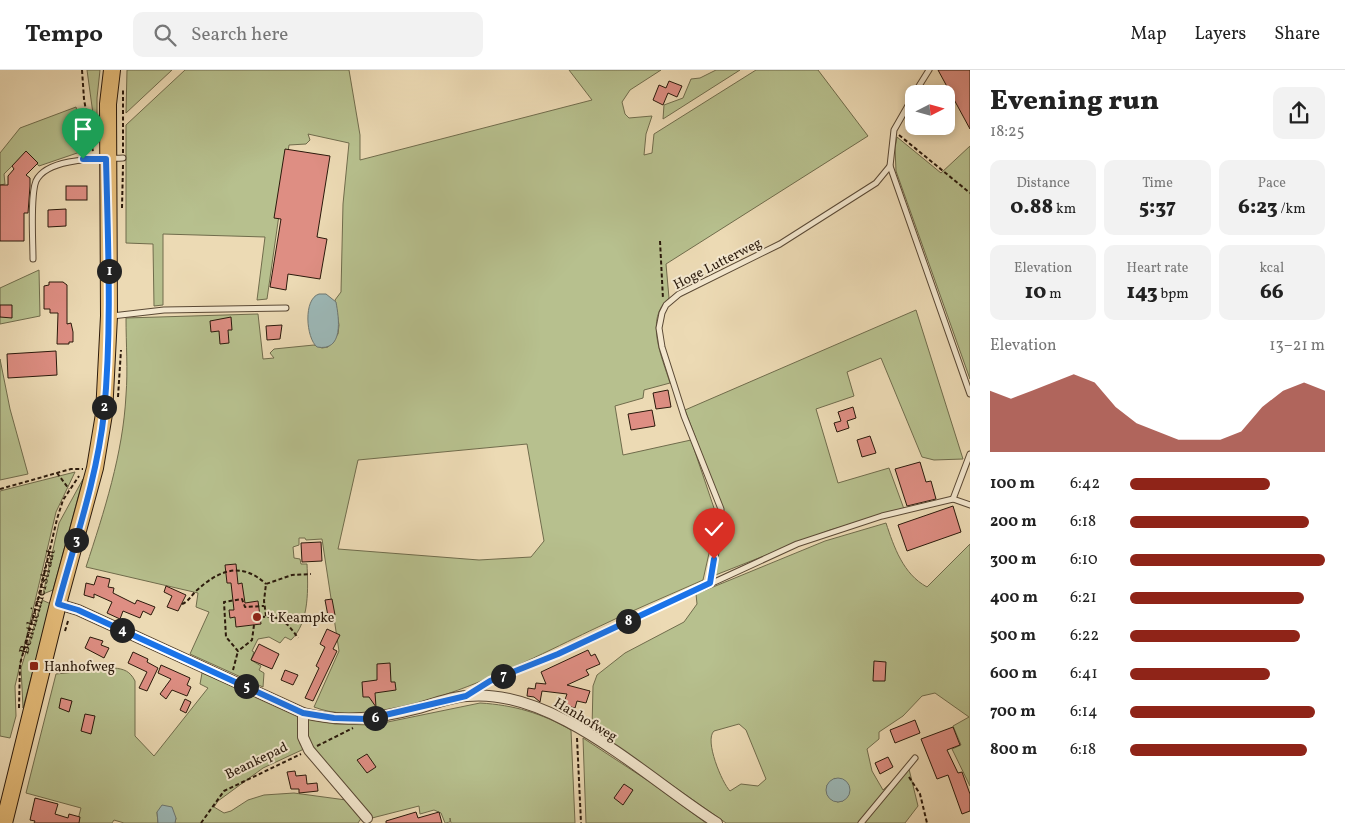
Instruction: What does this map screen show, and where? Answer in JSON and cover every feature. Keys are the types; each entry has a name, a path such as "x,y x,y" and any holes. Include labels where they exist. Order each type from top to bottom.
{"main road":[{"name":"Bentheimerstraat","path":"102,70 99,116 108,158"},
{"name":"Bentheimerstraat","path":"4,823 58,604 95,468 104,414 110,316 108,96 112,70"}],"street":[{"name":"Hanhofweg","path":"58,604 78,610 303,713 334,718 368,719 466,696 494,696 532,705 576,726 717,823"},
{"name":"Beankepad","path":"303,713 303,737 308,750 367,818"}],"lane":[{"path":"920,85 929,70"},
{"path":"905,110 894,130 890,166 970,394"},
{"path":"33,259 36,181 41,174 52,168 108,158"},
{"name":"Hoge Lutterweg","path":"663,309 679,294 780,244 850,201 876,183 890,166"},
{"path":"110,316 164,310 286,308"},
{"path":"663,309 659,328 662,347 684,416 720,509 720,532 710,583"},
{"path":"953,498 970,454"},
{"path":"466,696 490,681 558,654 797,544 837,530 953,498 970,505"},
{"path":"861,823 915,758"}],"path":[{"path":"82,70 84,99 108,158"},
{"path":"123,87 123,122"},
{"path":"894,130 970,193"},
{"path":"660,241 663,309"},
{"path":"0,489 71,469 95,468"},
{"name":"Bentheimerstraat","path":"19,715 17,689 20,664 60,509 69,490 57,473"},
{"path":"182,604 208,581 221,573 246,571 266,584"},
{"path":"266,584 292,575 311,574"},
{"path":"266,584 264,606 266,616"},
{"path":"238,651 226,637 224,602 242,600 245,607 264,606"},
{"path":"261,617 273,615 283,620 298,638"},
{"path":"230,679 238,651 252,640 254,625"},
{"name":"Beankepad","path":"201,823 224,791 362,724 368,719"},
{"path":"576,726 581,823"},
{"path":"904,770 920,794 927,823"}],"green space":[{"path":"87,70 100,70 97,98 97,143"},
{"path":"127,70 172,70 126,113"},
{"path":"185,70 349,70 360,135 360,160 592,100 569,70 661,70 630,90 622,102 625,114 629,118 652,116 646,134 644,155 652,153 654,134 756,70 818,70 868,136 666,264 669,298 657,316 656,327 657,339 670,383 644,390 643,398 615,406 623,455 691,440 715,511 714,531 703,580 496,675 457,690 418,703 380,711 345,713 314,707 339,651 322,539 306,540 305,538 299,538 299,545 293,547 294,558 300,559 301,564 307,564 305,614 302,624 291,640 285,637 280,643 269,637 258,639 252,651 254,652 251,660 261,666 259,670 264,673 263,687 190,654 209,612 196,607 198,593 86,567 106,504 121,439 127,386 126,318 258,314 263,359 274,358 270,353 274,349 314,345 322,348 328,347 338,334 339,325 335,300 341,292 343,204 349,143 308,134 310,140 306,144 289,145 267,299 257,300 265,237 163,234 163,305 154,306 153,244 126,243 126,125","holes":["527,444 544,541 531,557 479,560 338,549 358,460"]},
{"path":"716,70 740,70 663,119 664,105 683,98 691,79 700,78"},
{"path":"76,107 86,150 39,166 26,152 4,174 5,184 0,185 0,153 20,128"},
{"path":"897,137 941,173 970,146 970,379 896,171 895,148"},
{"path":"39,270 40,316 0,324 0,288"},
{"path":"916,310 963,459 934,460 922,457 881,358 847,372 854,396 816,409 838,483 889,468 904,509 830,530 713,576 721,505 685,410"},
{"path":"0,359 10,409 28,474 0,480"},
{"path":"75,472 56,512 15,686 16,716 10,738 0,736 0,491"},
{"path":"83,479 53,590 43,594 59,523"},
{"path":"886,523 896,550 906,567 919,582 927,587 970,544 970,786 952,749 961,745 953,726 969,717 935,693 922,696 903,716 879,732 879,739 867,749 872,771 883,790 906,768 909,769 918,806 905,823 726,823 592,729 593,686 597,675 625,653 684,622 697,604 696,594 825,541","holes":["739,724 746,730 766,779 758,786 741,784 730,791 715,761 711,736 714,731","835,778 848,796 843,801 837,802 827,792 827,785"]},
{"path":"42,600 51,604 23,708 21,668"},
{"path":"114,668 126,671 135,681 135,736 154,756 208,688 200,684 202,673 299,715 300,744 304,749 263,768 218,801 214,807 224,813 231,811 248,800 264,795 294,793 346,800 362,817 358,823 175,823 176,818 157,812 158,823 124,823 114,820 112,823 77,823 81,808 26,793 56,674"},
{"path":"480,703 527,711 571,730 575,823 451,823 450,818 450,822 445,823 441,813 434,810 420,814 419,806 372,818 307,738 307,719 335,724 373,725"},
{"path":"583,738 650,782 706,823 586,823"}],"water":[{"path":"319,294 326,294 336,302 337,309 338,332 336,339 326,347 317,347 310,336 308,311 310,303"},
{"path":"838,778 843,779 849,785 849,795 843,801 838,802 833,801 827,795 826,790 827,785 833,779"},
{"path":"162,805 172,807 176,818 175,823 158,823 157,812"}],"building":[{"path":"938,70 970,70 970,129 955,101 955,85 946,85"},
{"path":"669,81 682,86 677,97 668,93 663,105 653,100 659,85 666,88"},
{"path":"285,149 330,156 317,237 327,239 320,279 288,274 286,290 270,287 281,219 274,218"},
{"path":"26,151 38,163 26,175 30,178 30,186 28,213 24,213 24,241 0,241 0,185 8,185 8,176 14,169 12,166"},
{"path":"66,186 87,186 87,200 66,200"},
{"path":"66,209 66,226 48,227 48,210"},
{"path":"49,282 63,282 67,285 67,324 71,323 73,332 73,342 69,342 69,344 57,344 58,313 50,313 50,309 44,309 44,286 49,285"},
{"path":"0,305 12,305 12,318 0,317"},
{"path":"231,317 232,330 228,330 229,343 220,344 219,331 211,332 210,321"},
{"path":"282,325 280,339 267,340 266,326"},
{"path":"56,351 57,375 8,378 7,354"},
{"path":"668,390 671,407 656,409 653,393"},
{"path":"853,407 856,418 847,421 849,428 837,432 834,423 841,421 838,412"},
{"path":"652,410 655,426 631,430 628,414"},
{"path":"870,436 876,453 862,457 857,440"},
{"path":"920,462 926,482 931,481 936,499 907,506 895,469"},
{"path":"953,506 961,532 907,551 898,525"},
{"path":"321,542 322,561 302,562 301,543"},
{"path":"236,564 238,584 242,583 245,603 258,601 261,624 236,627 235,617 230,618 229,610 234,610 231,583 227,583 225,565"},
{"path":"97,576 110,579 108,587 114,588 113,593 135,604 137,600 155,607 151,615 143,611 140,618 123,611 120,619 107,613 112,602 94,594 94,598 84,595 86,583 94,585"},
{"path":"166,586 186,595 178,611 167,607 172,596 164,592"},
{"path":"332,599 335,615 328,616 325,600"},
{"path":"327,629 340,635 333,649 337,651 313,701 305,698 319,668 316,666 325,647 320,644"},
{"path":"90,637 103,641 101,645 109,648 104,658 85,648"},
{"path":"259,644 279,654 272,669 251,660"},
{"path":"588,650 591,656 595,654 600,664 586,670 589,675 567,685 590,691 586,703 577,701 575,708 571,707 570,710 562,708 567,694 542,691 540,702 534,697 527,696 528,688 535,689 536,683 546,684 541,672"},
{"path":"133,652 148,659 147,662 158,668 147,691 139,688 147,672 128,663"},
{"path":"874,661 886,662 885,681 873,681"},
{"path":"390,663 391,682 395,682 396,690 375,693 376,707 369,697 363,697 362,682 377,680 377,664"},
{"path":"161,665 190,678 187,685 191,687 187,696 172,690 166,699 160,694 171,679 158,673"},
{"path":"285,670 298,675 293,685 281,680"},
{"path":"61,698 72,701 69,712 59,708"},
{"path":"185,699 191,702 186,713 180,710"},
{"path":"85,714 95,716 91,734 81,731"},
{"path":"915,720 920,733 895,743 890,730"},
{"path":"953,727 960,745 947,750 958,773 962,772 970,794 970,811 962,814 948,775 937,779 921,739"},
{"path":"367,754 376,767 367,773 357,760"},
{"path":"888,757 893,767 880,774 875,763"},
{"path":"295,771 296,776 306,775 307,784 317,783 318,791 299,793 299,789 291,789 287,772"},
{"path":"624,784 633,790 623,805 614,798"},
{"path":"35,798 58,804 55,814 68,818 69,814 80,817 79,823 34,823 35,821 30,820"},
{"path":"416,812 418,818 439,812 442,823 386,823 386,821"}],"place":[{"name":"'t Keampke","path":"257,617"},
{"name":"Hanhofweg","path":"34,666"}],"route":[{"path":"83,159 106,159 109,341 104,414 95,468 58,604 78,610 303,713 349,720 368,719 466,696 490,681 558,654 710,583 714,559"}]}
